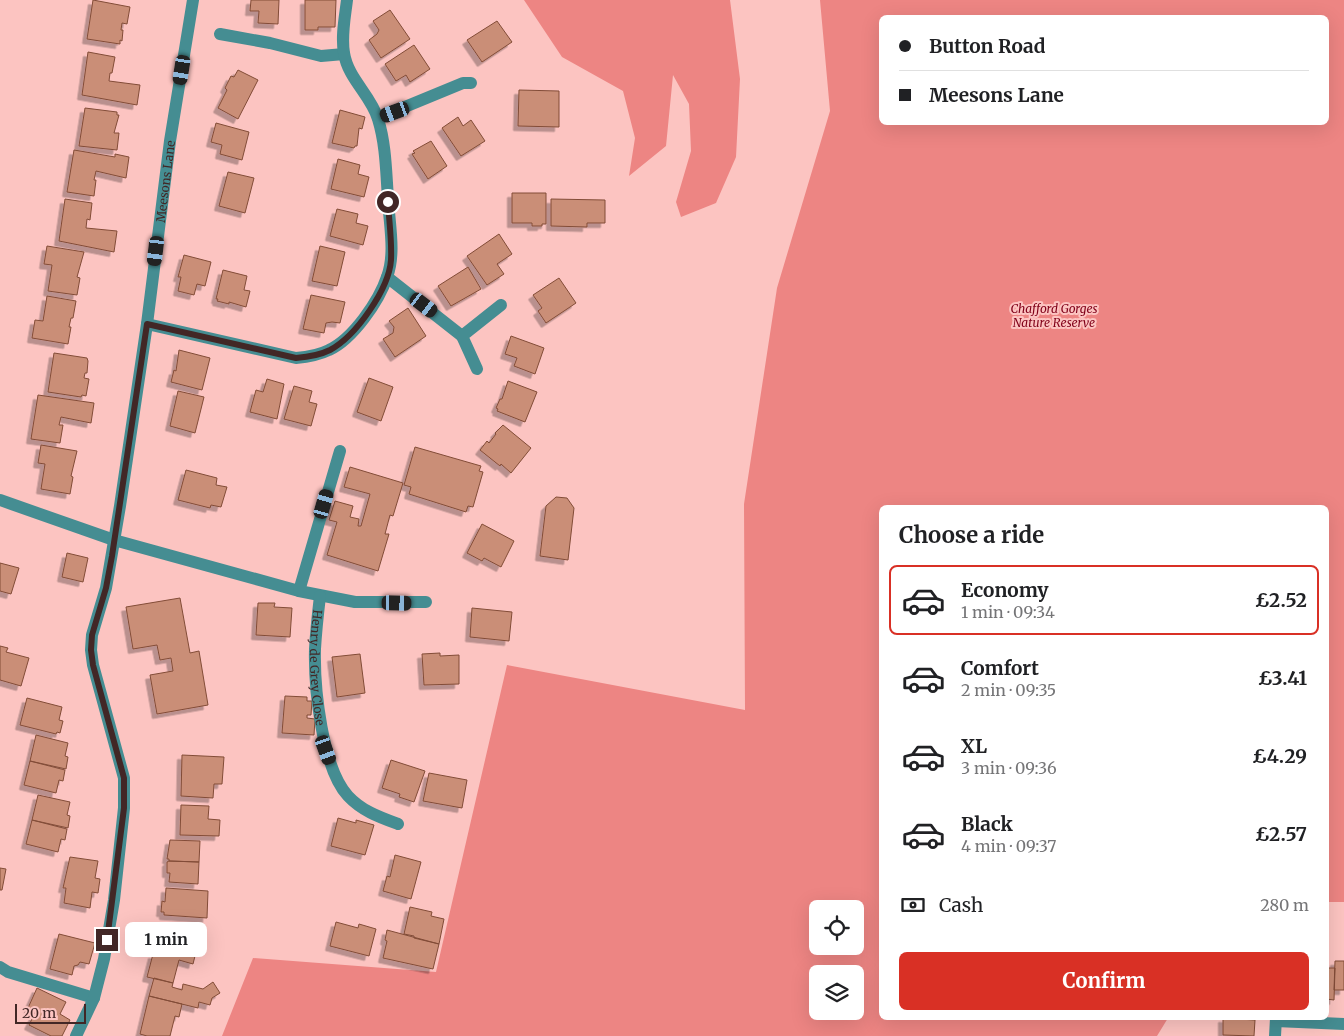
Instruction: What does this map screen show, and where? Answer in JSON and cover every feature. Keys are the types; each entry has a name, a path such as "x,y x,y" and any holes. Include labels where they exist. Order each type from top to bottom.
{"street":[{"name":"Meesons Lane","path":"76,1036 94,998 106,950 114,900 124,808 124,778 93,665 92,635 106,588 114,540 147,324 170,141 193,0"},
{"path":"147,324 296,358 308,357 330,350 355,329 368,312 388,277 391,260 390,234 383,140 378,118 370,101 351,74 344,54 343,37 347,0"},
{"path":"220,34 270,43 315,55 330,56 344,54"},
{"path":"378,118 463,83 471,83"},
{"path":"388,277 462,336 477,369"},
{"path":"462,336 501,305"},
{"path":"299,591 340,451"},
{"name":"Henry de Grey Close","path":"0,500 114,540 299,591 355,602 411,604 426,602"},
{"name":"Henry de Grey Close","path":"320,596 315,648 316,673 326,750 334,774 348,795 367,812 398,824"},
{"path":"0,967 8,972 94,998"},
{"path":"1275,1036 1276,1020"},
{"path":"1290,1020 1344,1024"}],"green space":[{"path":"524,0 730,0 740,79 736,157 716,203 681,217 676,202 691,151 689,104 673,75 666,146 629,176 635,138 623,91 562,57"},
{"name":"Chafford Gorges Nature Reserve","path":"820,0 1344,0 1344,902 1329,902 1329,505 879,505 879,1020 1167,1020 1157,1036 222,1036 253,958 436,972 507,665 745,710 744,504 777,288 830,111"}],"building":[{"path":"93,0 130,7 127,24 122,23 122,41 120,40 120,44 87,39"},
{"path":"251,0 279,0 278,24 258,23 259,11 250,11"},
{"path":"305,0 336,0 335,27 318,27 318,30 305,30"},
{"path":"390,10 410,39 381,58 369,40 379,30 373,21"},
{"path":"497,21 512,42 482,62 467,40"},
{"path":"414,45 430,69 410,82 406,75 396,81 385,64"},
{"path":"88,52 115,57 109,81 140,85 137,105 82,95"},
{"path":"238,70 258,80 238,119 218,108 227,90 225,88 231,76 234,77"},
{"path":"519,90 559,91 559,127 518,126"},
{"path":"85,108 117,112 117,115 119,115 114,133 119,133 117,150 79,146"},
{"path":"340,110 365,117 362,129 359,128 357,146 354,148 332,143"},
{"path":"458,117 463,126 471,120 485,141 461,156 442,128"},
{"path":"216,123 249,132 242,160 220,154 222,145 211,142"},
{"path":"431,141 447,166 428,179 412,154 415,153 413,151"},
{"path":"74,150 115,157 115,154 129,157 126,178 96,171 94,196 67,192"},
{"path":"338,159 360,165 358,174 369,177 364,197 331,189"},
{"path":"228,172 254,178 245,213 219,206"},
{"path":"512,193 546,193 546,224 532,226 532,223 512,223"},
{"path":"65,199 92,203 90,220 87,219 86,228 117,231 114,252 59,241"},
{"path":"551,199 605,200 605,223 587,223 587,227 551,226"},
{"path":"337,209 358,214 356,223 368,226 363,245 330,236"},
{"path":"499,234 512,254 497,264 504,274 487,285 467,256"},
{"path":"47,246 84,252 77,277 80,278 77,295 48,291 52,265 44,264"},
{"path":"320,246 345,252 337,286 312,281"},
{"path":"184,255 211,262 205,286 197,284 194,295 178,291 181,277 178,277"},
{"path":"468,267 481,289 451,306 438,286"},
{"path":"223,270 247,276 244,290 250,291 246,307 217,301"},
{"path":"559,278 576,303 546,323 538,311 542,308 533,295"},
{"path":"311,295 345,302 340,323 326,323 324,333 303,329"},
{"path":"47,296 76,301 73,318 71,318 69,327 71,327 68,344 32,338 35,320 43,321"},
{"path":"408,308 426,336 395,357 383,339 393,333 394,327 389,321"},
{"path":"511,336 544,348 535,374 514,366 517,358 505,354"},
{"path":"179,350 210,358 202,390 171,382 174,370 176,371"},
{"path":"54,353 87,358 87,373 85,373 84,378 89,379 86,396 82,395 81,397 48,392"},
{"path":"369,378 393,387 381,421 357,412"},
{"path":"267,379 284,384 277,419 250,412 256,390 263,392"},
{"path":"508,381 537,392 525,422 497,411 498,409 496,408 500,399 502,399"},
{"path":"294,386 312,391 309,402 317,404 311,426 284,419"},
{"path":"178,391 204,397 195,433 170,426"},
{"path":"38,395 94,403 91,423 61,417 59,425 63,425 60,443 31,439"},
{"path":"503,425 531,448 511,473 480,450 487,441 489,443"},
{"path":"41,445 77,451 71,476 73,477 70,494 41,489 45,464 38,463"},
{"path":"415,447 481,466 479,471 483,472 473,507 468,506 466,512 409,494 411,487 404,485"},
{"path":"350,467 403,483 393,516 390,515 385,534 389,534 378,571 327,555 337,522 329,520 335,501 353,506 350,517 359,519 358,526 361,526 370,494 344,487"},
{"path":"186,470 217,478 216,485 227,487 221,507 211,505 210,508 178,500"},
{"path":"556,497 567,498 574,508 568,560 540,556 546,506"},
{"path":"482,524 514,541 501,567 484,558 482,561 467,553"},
{"path":"67,553 88,558 83,582 62,577"},
{"path":"0,563 19,568 11,594 0,591"},
{"path":"180,598 190,653 199,651 208,705 157,714 150,675 173,671 171,658 160,660 157,645 133,649 126,607"},
{"path":"258,603 275,603 274,607 292,608 290,637 256,635"},
{"path":"472,608 512,612 509,641 470,637"},
{"path":"0,646 8,648 6,652 29,658 21,686 0,680"},
{"path":"440,653 440,656 459,655 459,684 424,685 422,654"},
{"path":"360,654 365,693 337,697 332,657"},
{"path":"285,696 307,697 307,701 312,701 311,715 307,715 307,718 315,719 314,735 282,733"},
{"path":"27,698 62,707 59,720 63,721 60,733 57,732 56,734 20,725"},
{"path":"36,735 68,743 65,756 68,757 66,769 30,761"},
{"path":"182,755 224,757 222,784 214,784 213,798 181,796"},
{"path":"391,760 425,771 414,802 399,797 400,794 382,788"},
{"path":"30,761 65,770 63,781 59,780 56,793 24,785"},
{"path":"429,773 467,780 462,808 423,801"},
{"path":"38,795 70,802 67,815 70,816 68,828 32,820"},
{"path":"181,805 209,806 208,819 220,820 219,836 180,835"},
{"path":"338,818 374,825 365,855 331,846"},
{"path":"32,820 67,829 65,840 61,839 58,852 26,844"},
{"path":"170,840 200,841 199,862 169,861 167,859"},
{"path":"395,855 421,862 411,899 383,891 387,876 390,877"},
{"path":"70,857 98,861 95,878 100,879 98,893 92,892 90,908 64,903 66,888 63,888"},
{"path":"167,862 199,862 198,884 169,882 170,873 167,873"},
{"path":"0,868 6,869 2,890 0,890"},
{"path":"166,888 208,891 207,918 164,915 164,912 161,912 162,901 165,902"},
{"path":"410,907 432,912 431,916 444,919 439,944 404,934"},
{"path":"336,922 358,928 359,924 376,929 369,956 330,946"},
{"path":"166,923 196,931 193,943 198,944 193,964 179,960 173,983 147,977 153,954 158,955"},
{"path":"387,930 439,944 433,969 383,958 387,941 385,940"},
{"path":"59,934 95,943 89,964 80,962 74,966 72,975 50,969"},
{"path":"1335,961 1344,961 1344,990 1334,990"},
{"path":"1329,968 1335,968 1334,1000 1329,999"},
{"path":"154,978 173,983 172,987 182,990 183,984 203,989 213,982 220,993 212,998 210,1005 199,1002 198,1008 149,996"},
{"path":"37,988 66,1002 60,1014 70,1020 62,1036 51,1036 29,1025 36,1011 28,1008"},
{"path":"149,996 182,1004 179,1017 175,1016 170,1036 147,1036 140,1034"},
{"path":"1223,1020 1255,1020 1254,1036 1223,1035"}],"route":[{"path":"107,940 114,900 124,808 124,778 93,665 91,650 92,635 106,588 147,324 296,358 308,357 330,350 355,329 378,297 388,277 391,260 388,202"}]}
